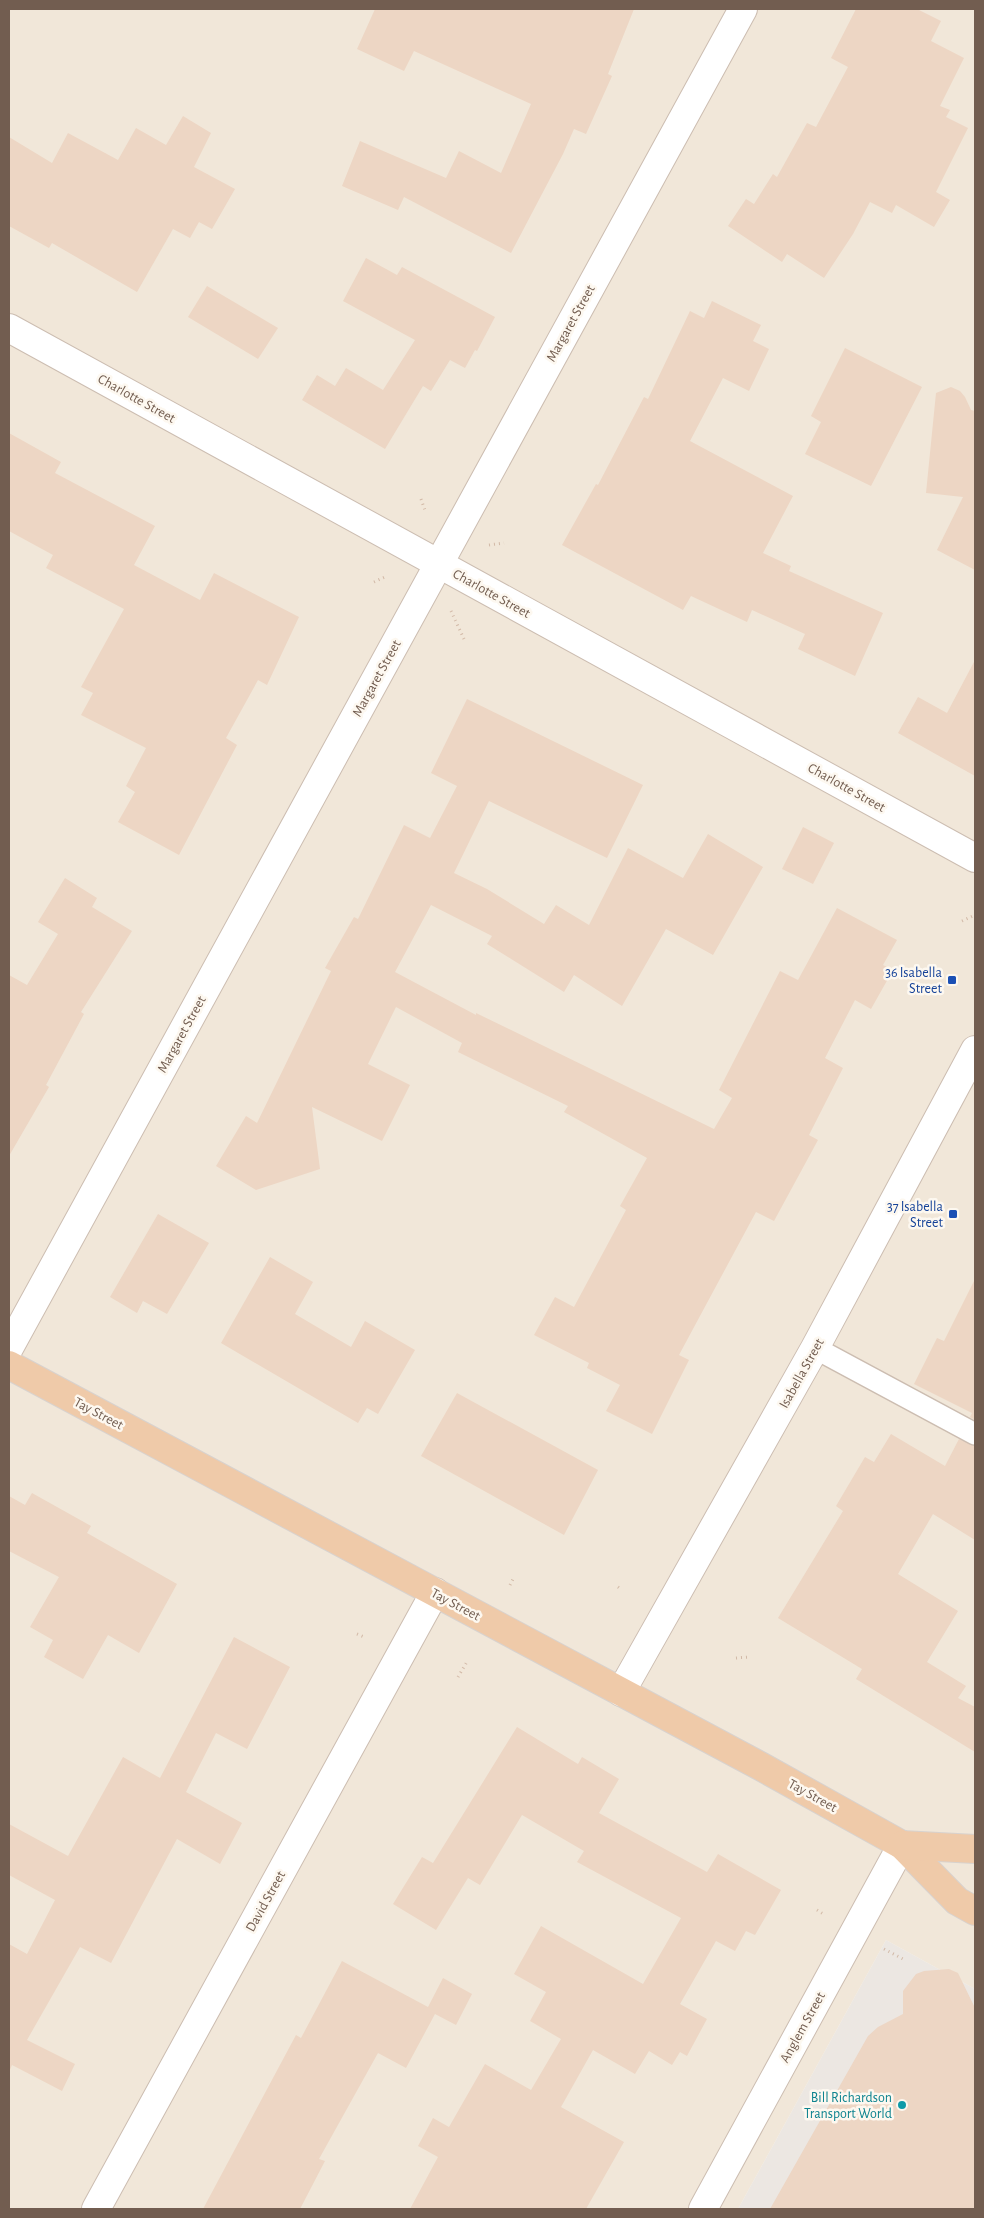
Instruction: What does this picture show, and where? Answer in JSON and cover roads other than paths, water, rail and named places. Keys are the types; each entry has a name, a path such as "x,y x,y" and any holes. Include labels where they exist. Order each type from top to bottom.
{"highway":[{"name":"Tay Street","path":"9,1365 762,1767 902,1844 957,1901 975,1911"},
{"name":"Tay Street","path":"902,1844 975,1849"}],"street":[{"name":"Margaret Street","path":"9,1348 743,9"},
{"name":"Charlotte Street","path":"9,328 975,858"},
{"name":"Isabella Street","path":"622,1692 815,1348 975,1050"},
{"name":"David Street","path":"96,2209 435,1592"},
{"name":"Anglem Street","path":"703,2209 902,1844"}],"lane":[{"path":"815,1348 975,1434"}],"place":[{"name":"36 Isabella Street","path":"952,980"},
{"name":"37 Isabella Street","path":"953,1214"},
{"name":"Bill Richardson Transport World","path":"902,2105"}]}
